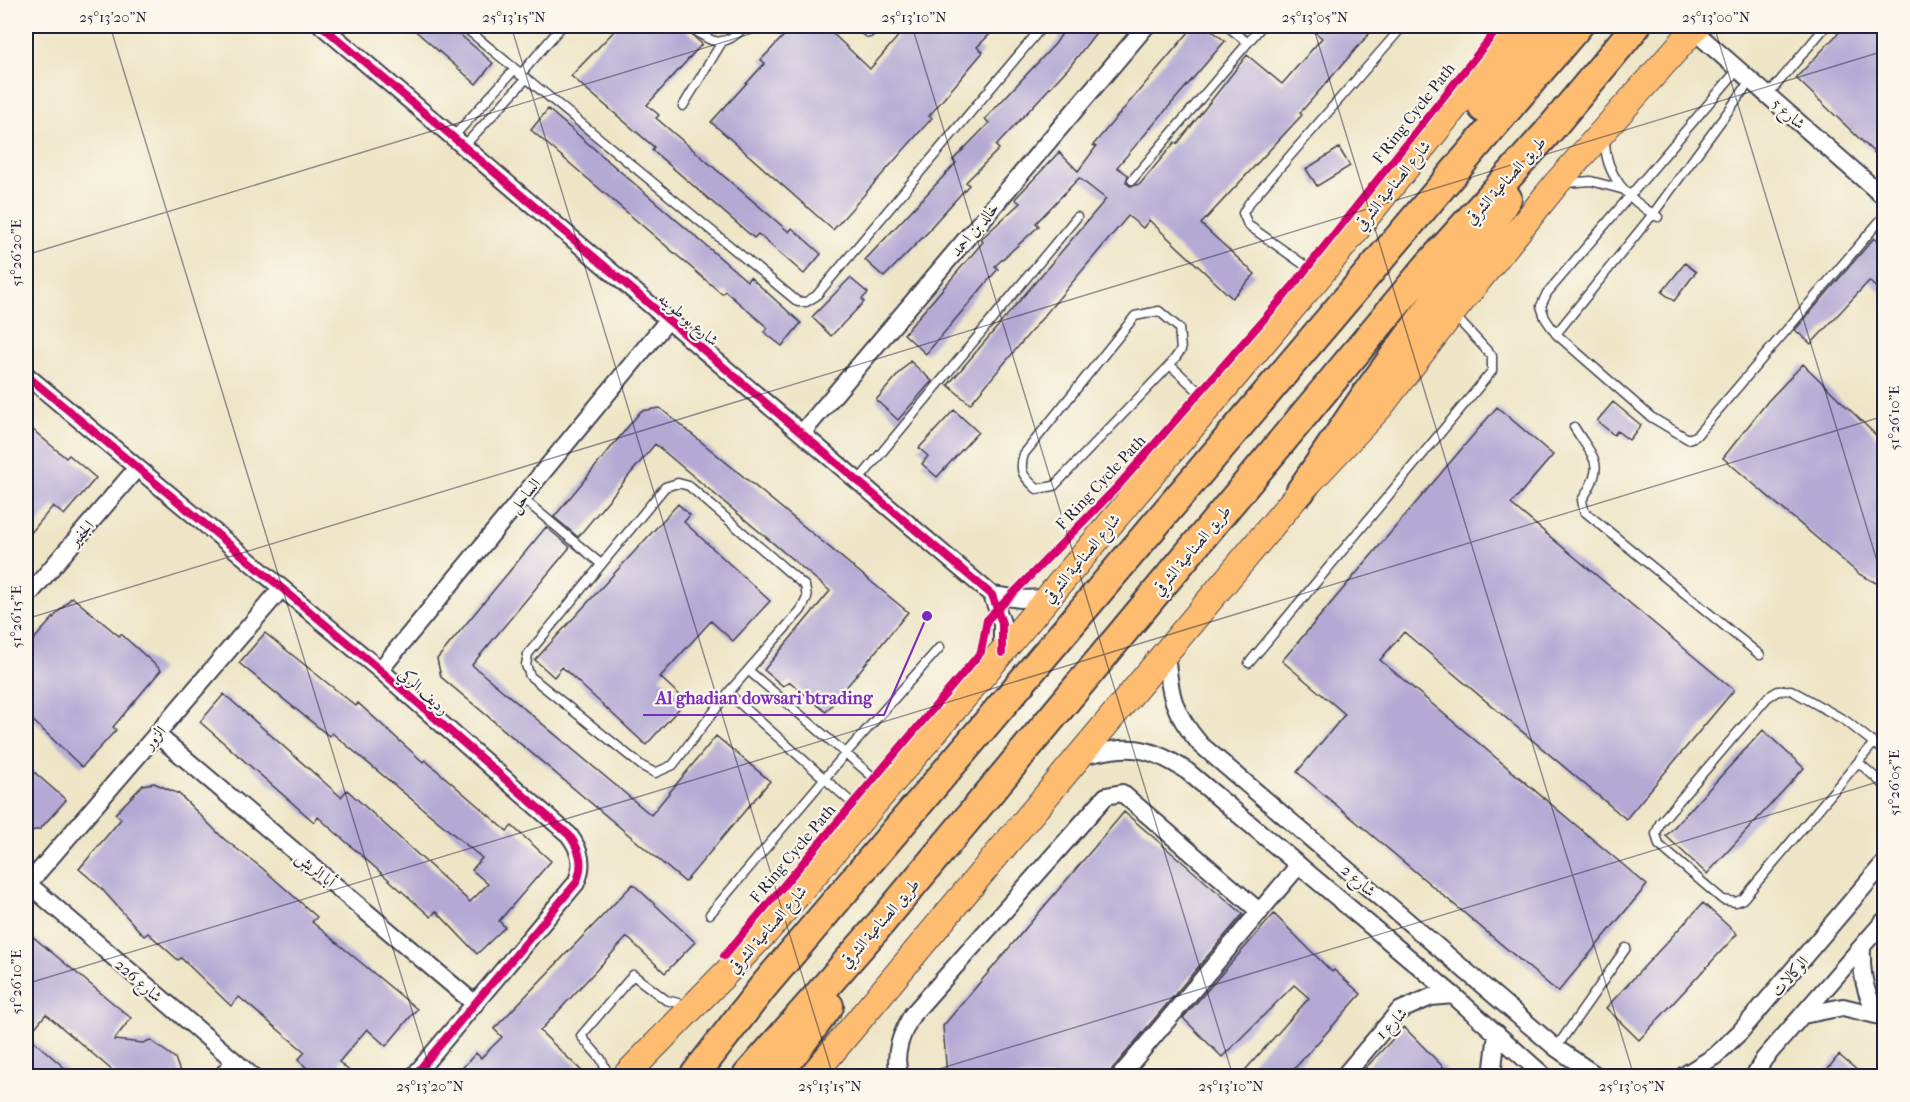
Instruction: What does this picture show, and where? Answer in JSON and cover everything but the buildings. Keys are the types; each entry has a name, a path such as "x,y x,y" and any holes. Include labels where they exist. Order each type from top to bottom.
{"highway":[{"path":"1393,245 1473,122 1549,26"},
{"path":"694,1077 762,987 1578,26"},
{"name":"طريق الصناعية الشرقي","path":"747,1077 875,930 1427,267 1548,132 1636,26"},
{"path":"1300,492 1365,396 1490,226 1548,132"},
{"path":"777,1077 836,996 875,930"},
{"path":"673,1077 762,987"}],"main road":[{"name":"شارع الصناعية الشرقي","path":"625,1077 766,932 1319,276 1520,26"},
{"path":"812,1077 1300,492 1380,407 1556,184 1695,28"}],"street":[{"name":"شارع بو طوينه","path":"322,26 992,595"},
{"name":"خالد بن احمد","path":"802,433 1146,26"},
{"name":"شارع 5","path":"1695,28 1738,69 1884,197"},
{"name":"الساحل","path":"380,670 668,320"},
{"name":"رديف الركي","path":"26,375 380,670 569,835 581,857 582,871 576,883 414,1077"},
{"name":"الجفير","path":"26,598 137,468"},
{"name":"الزور","path":"27,883 280,589"},
{"path":"1002,653 1002,623 992,595 1021,599 1047,598"},
{"name":"شارع 2","path":"1166,653 1172,699 1180,721 1200,744 1556,1048 1597,1077"},
{"name":"أبا الريش","path":"156,734 475,1004"},
{"name":"شارع 2","path":"1082,756 1129,748 1150,750 1187,771 1453,995 1544,1077"},
{"path":"900,1077 897,1056 901,1036 912,1015 1106,796 1122,793 1260,912"},
{"name":"الوكالات","path":"1683,1077 1715,1056 1740,1032 1884,863"},
{"path":"1120,1077 1299,865"},
{"name":"شارع 226","path":"27,883 252,1077"},
{"path":"1754,1077 1764,1059 1884,921"},
{"path":"1862,947 1864,983 1882,1017"},
{"name":"شارع 1","path":"1344,1077 1399,1011 1431,997 1453,995"},
{"path":"1803,1015 1823,1009 1842,1007 1882,1017"},
{"path":"1492,1076 1497,1033"},
{"path":"222,1077 234,1062"}],"lane":[{"path":"463,26 798,302 806,302 816,296 1043,26"},
{"path":"459,141 562,26"},
{"path":"690,26 706,39 722,42"},
{"path":"682,106 722,42 736,35 745,26"},
{"path":"856,26 869,33 876,26"},
{"path":"1227,26 1247,42"},
{"path":"1132,180 1262,26"},
{"path":"1319,276 1248,225 1244,213 1249,203 1403,26"},
{"path":"1768,95 1826,26"},
{"path":"1738,69 1547,293 1541,306 1545,318 1556,334 1651,417 1688,439 1696,436 1884,216"},
{"path":"459,141 520,75"},
{"path":"1556,334 1655,215 1751,80"},
{"path":"1606,126 1605,149 1608,163 1621,189"},
{"path":"1556,184 1591,182 1621,189 1655,215"},
{"path":"858,481 1077,217"},
{"path":"1159,311 1179,328 1181,350 1170,366 1054,486 1037,489 1022,475 1020,465 1024,454 1135,315 1159,311"},
{"path":"1249,663 1492,371 1492,356 1452,313"},
{"path":"1170,366 1212,403"},
{"path":"1574,427 1598,468 1596,478 1582,500 1584,511 1760,655"},
{"path":"678,483 689,486 805,586 807,598 801,610 748,670 673,765 655,773 642,766 530,675 526,665 528,654 665,487 678,483"},
{"path":"522,498 601,564"},
{"path":"710,914 846,753 940,647"},
{"path":"748,670 873,777 881,781 893,780"},
{"path":"1874,743 1743,899 1736,902 1723,900 1659,845 1656,834 1660,823 1768,697 1778,691 1791,690 1846,721 1874,743 1884,751"},
{"path":"728,693 852,803 855,826"},
{"path":"1858,762 1884,785"},
{"path":"1556,1048 1626,948"},
{"path":"609,1077 601,1059 581,1036 633,975 666,1000 696,1005"}],"cycle path":[{"path":"322,26 992,595 1002,623 1002,653"},
{"name":"F Ring Cycle Path","path":"724,956 981,652 987,620 1118,486 1292,287 1500,26"},
{"path":"26,375 380,670 569,835 573,841 580,858 580,870 576,883 414,1076"}],"place":[{"name":"Al ghadian dowsari btrading","path":"927,616"}]}
